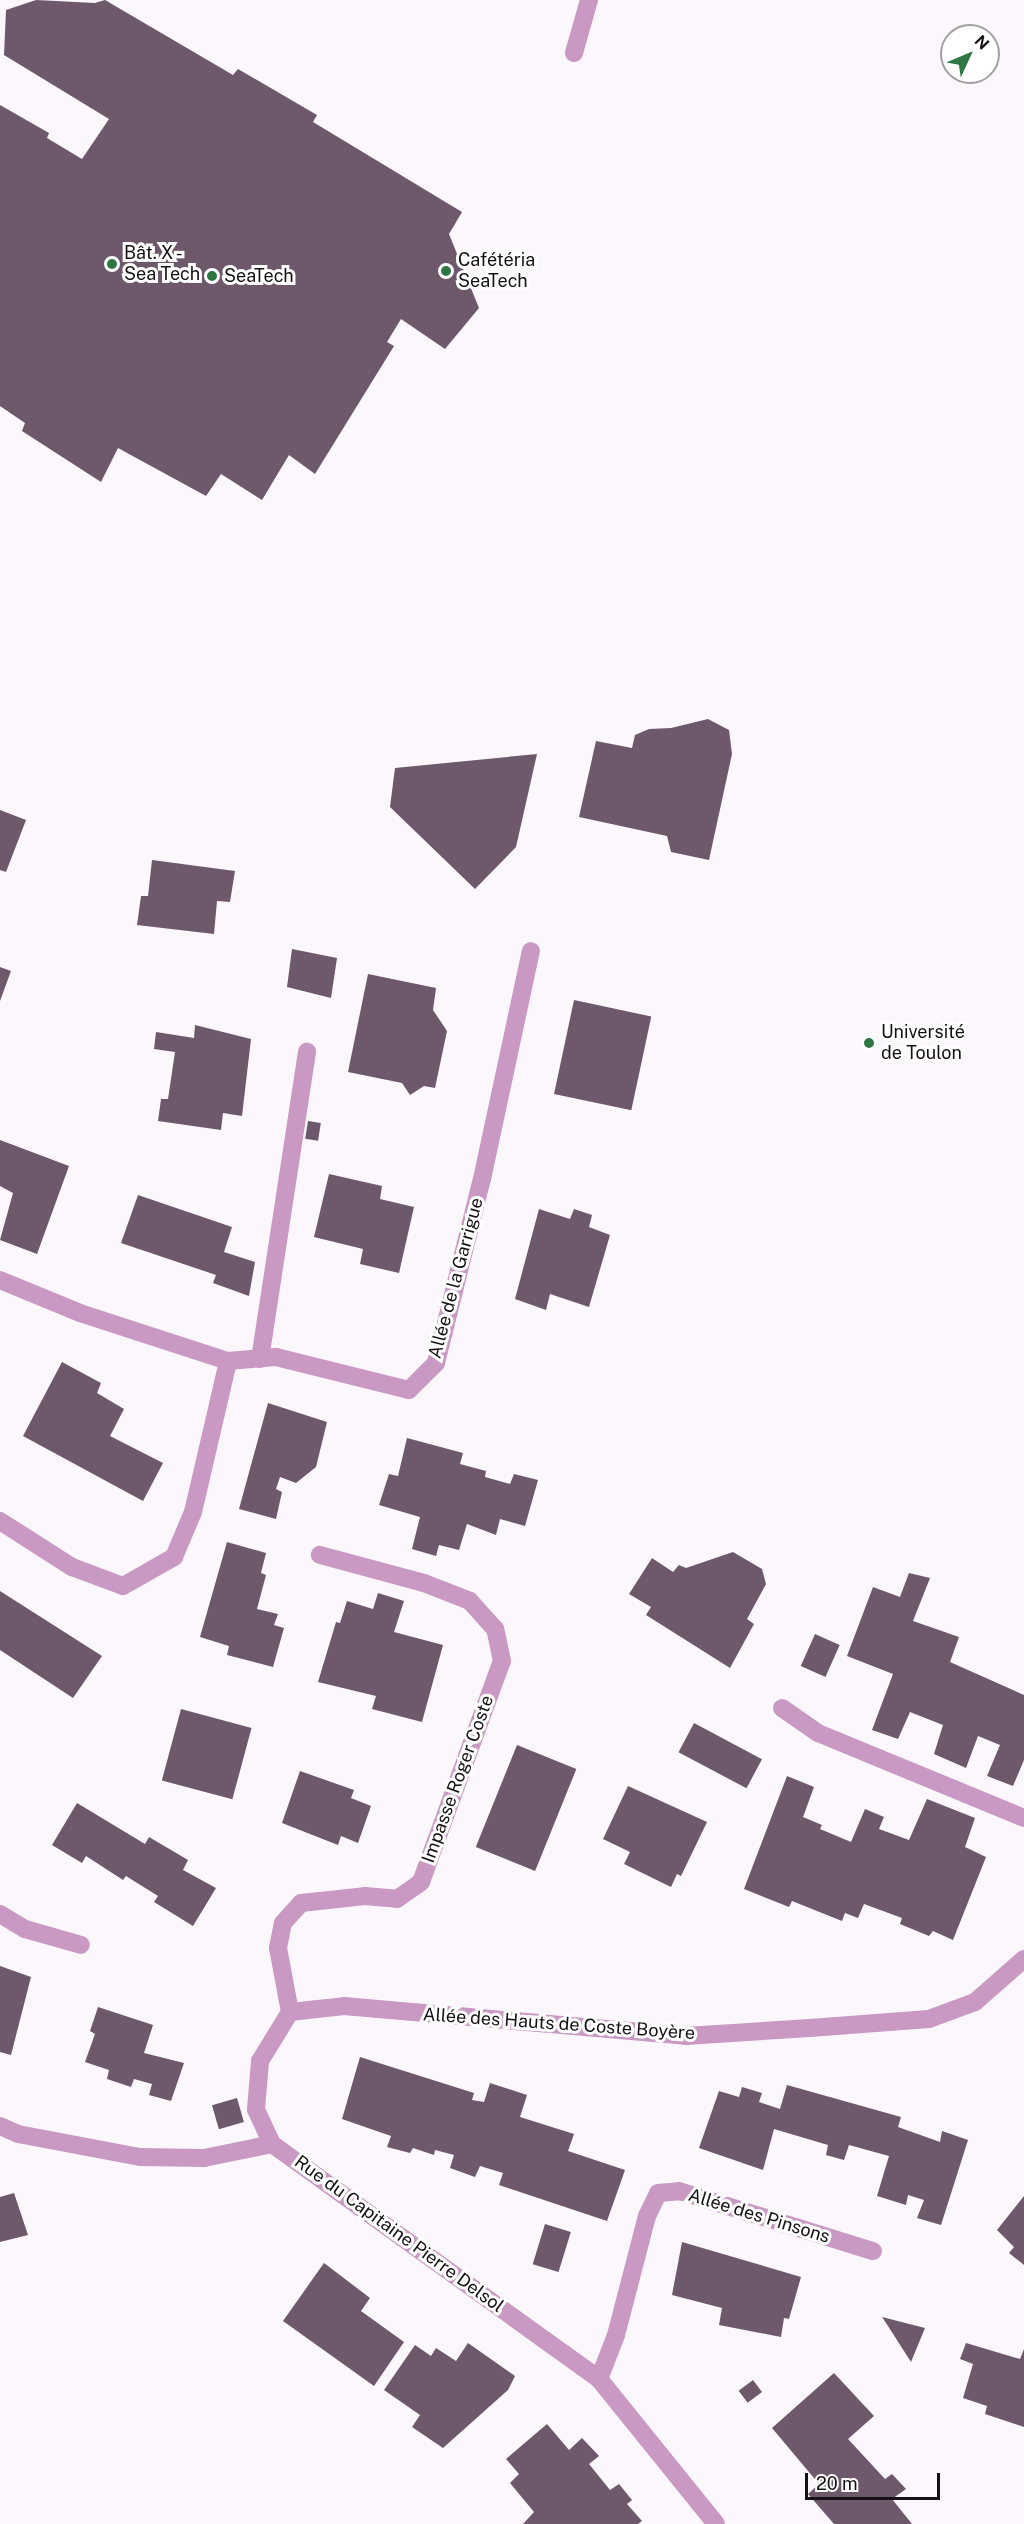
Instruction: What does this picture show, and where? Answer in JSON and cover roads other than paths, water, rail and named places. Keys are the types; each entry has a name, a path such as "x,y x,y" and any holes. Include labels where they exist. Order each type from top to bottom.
{"street":[{"path":"574,53 589,0"},
{"name":"Allée de la Garrigue","path":"0,1280 80,1313 228,1361 276,1357 409,1390 436,1363 482,1179 531,951"},
{"path":"260,1359 307,1052"},
{"path":"0,1521 72,1567 123,1586 174,1557 193,1512 228,1361"},
{"name":"Impasse Roger Coste","path":"290,2012 278,1948 283,1923 301,1903 365,1896 397,1899 421,1882 501,1661 495,1629 470,1601 424,1583 320,1556"},
{"path":"782,1708 818,1733 1024,1818"},
{"path":"0,1914 25,1929 81,1945"},
{"name":"Allée des Hauts de Coste Boyère","path":"290,2012 344,2006 686,2037 798,2029 929,2019 975,2002 1024,1959"},
{"path":"0,2126 18,2134 140,2157 204,2158 272,2144 256,2109 260,2061 290,2012"},
{"name":"Rue du Capitaine Pierre Delsol","path":"272,2144 599,2379 716,2524"},
{"name":"Allée des Pinsons","path":"599,2379 616,2335 647,2216 658,2193 679,2191 873,2251"}],"place":[{"name":"Bât. X - Sea Tech","path":"112,264"},
{"name":"Cafétéria SeaTech","path":"446,271"},
{"name":"SeaTech","path":"212,276"},
{"name":"Université de Toulon","path":"869,1043"}]}
